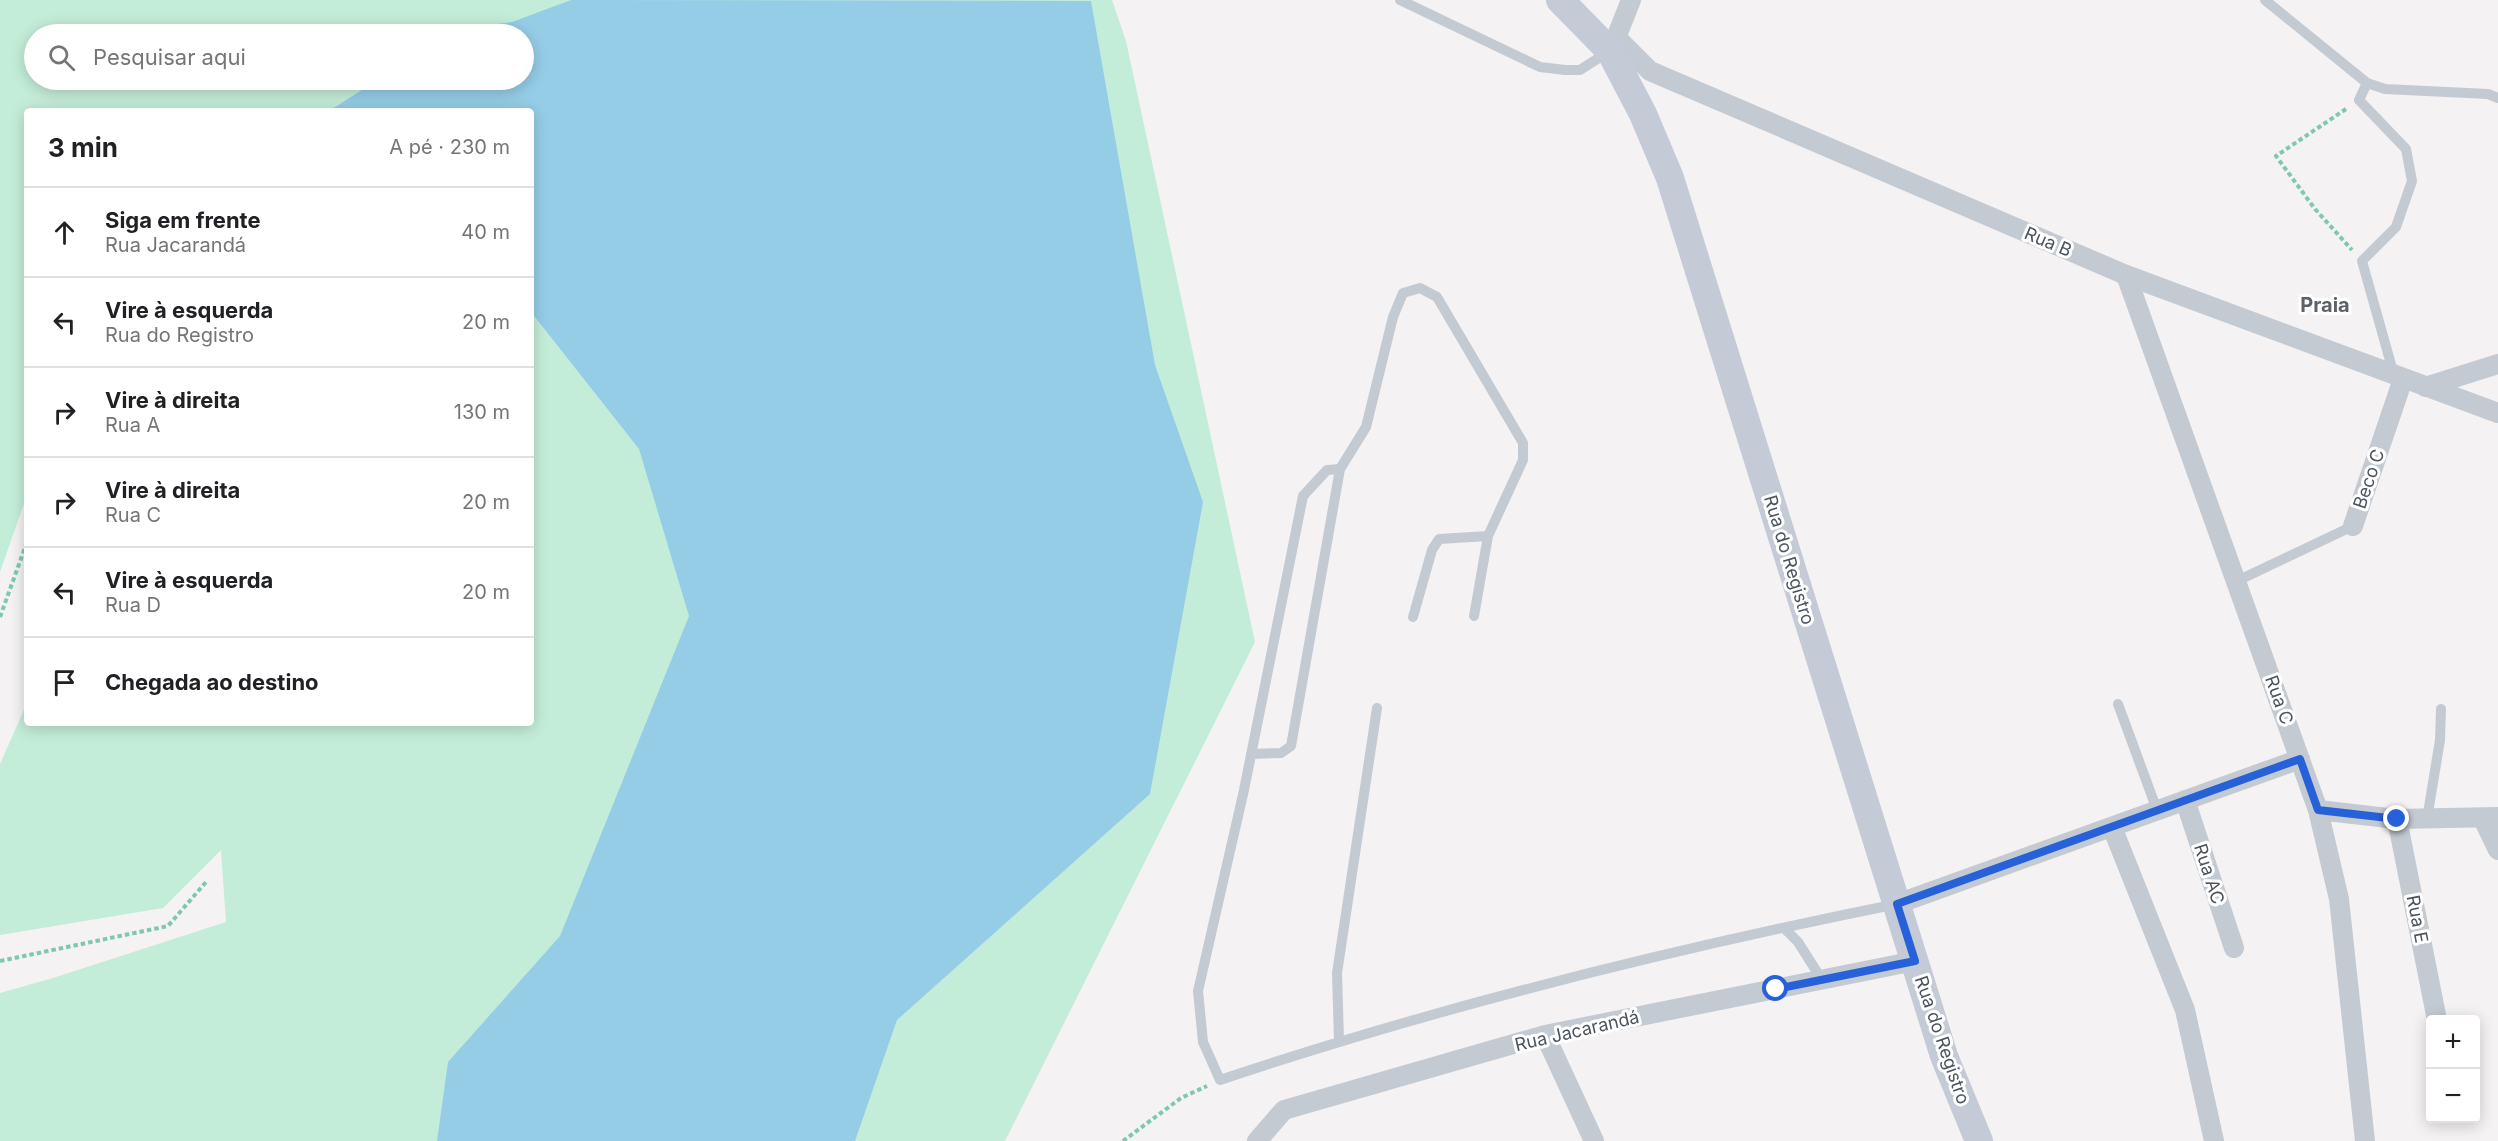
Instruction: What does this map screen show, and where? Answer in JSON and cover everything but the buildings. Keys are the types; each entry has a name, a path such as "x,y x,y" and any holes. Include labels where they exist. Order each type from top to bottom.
{"main road":[{"name":"Rua do Registro","path":"1560,0 1613,44 1670,178 1944,1056 1979,1141"}],"street":[{"path":"1613,44 1631,0"},
{"name":"Rua B","path":"1613,44 1650,71 2126,275 2498,413"},
{"name":"Rua C","path":"2126,275 2318,810 2339,899 2365,1141"},
{"path":"2426,387 2498,364"},
{"name":"Beco C","path":"2353,526 2398,377"},
{"path":"1897,904 2300,759"},
{"name":"Rua AC","path":"2185,800 2234,948"},
{"path":"2318,810 2397,819 2490,818 2498,850"},
{"name":"Rua E","path":"2397,819 2436,1015"},
{"path":"2112,827 2185,1010 2214,1141"},
{"name":"Rua Jacarandá","path":"1257,1141 1284,1110 1545,1035 1915,961"},
{"path":"1545,1035 1593,1141"}],"lane":[{"path":"1401,0 1540,67 1580,70 1613,44"},
{"path":"2265,0 2367,83 2385,89 2488,94 2498,98"},
{"path":"2367,83 2359,100 2406,149 2412,181 2396,227 2362,261 2398,377"},
{"path":"1251,754 1281,753 1291,746 1340,468 1366,427 1394,317 1403,293 1420,288 1437,297 1523,443 1523,460 1488,536 1474,616"},
{"path":"1340,468 1328,470 1303,496 1251,754 1198,991 1203,1042 1220,1080 1339,1041 1584,974 1897,904"},
{"name":"Beco C","path":"2236,581 2353,526"},
{"path":"1413,617 1432,550 1439,539 1488,536"},
{"path":"2118,704 2157,810"},
{"path":"1339,1041 1337,973 1377,708"},
{"path":"2427,819 2440,740 2441,708"},
{"path":"1784,928 1798,942 1822,980"}],"path":[{"path":"2359,100 2276,156 2314,209 2362,261"},
{"path":"0,617 24,550"},
{"path":"0,961 168,926 206,882"},
{"path":"1123,1141 1181,1098 1220,1080"}],"green space":[{"path":"0,0 1112,0 1126,41 1255,642 1005,1141 0,1141 0,993 226,922 221,850 163,908 0,935 0,764 24,710 24,726 534,726 534,108 24,108 24,504 0,572"}],"water":[{"path":"571,0 1091,1 1155,365 1203,502 1150,794 897,1020 855,1141 437,1141 448,1062 560,936 689,616 639,449 534,316 534,108 334,108 362,90 534,90 534,24 498,24 512,22"}],"district":[{"name":"Praia","path":"2325,305"}],"route":[{"path":"1776,989 1915,961 1897,904 2300,759 2318,810 2397,819"}]}
